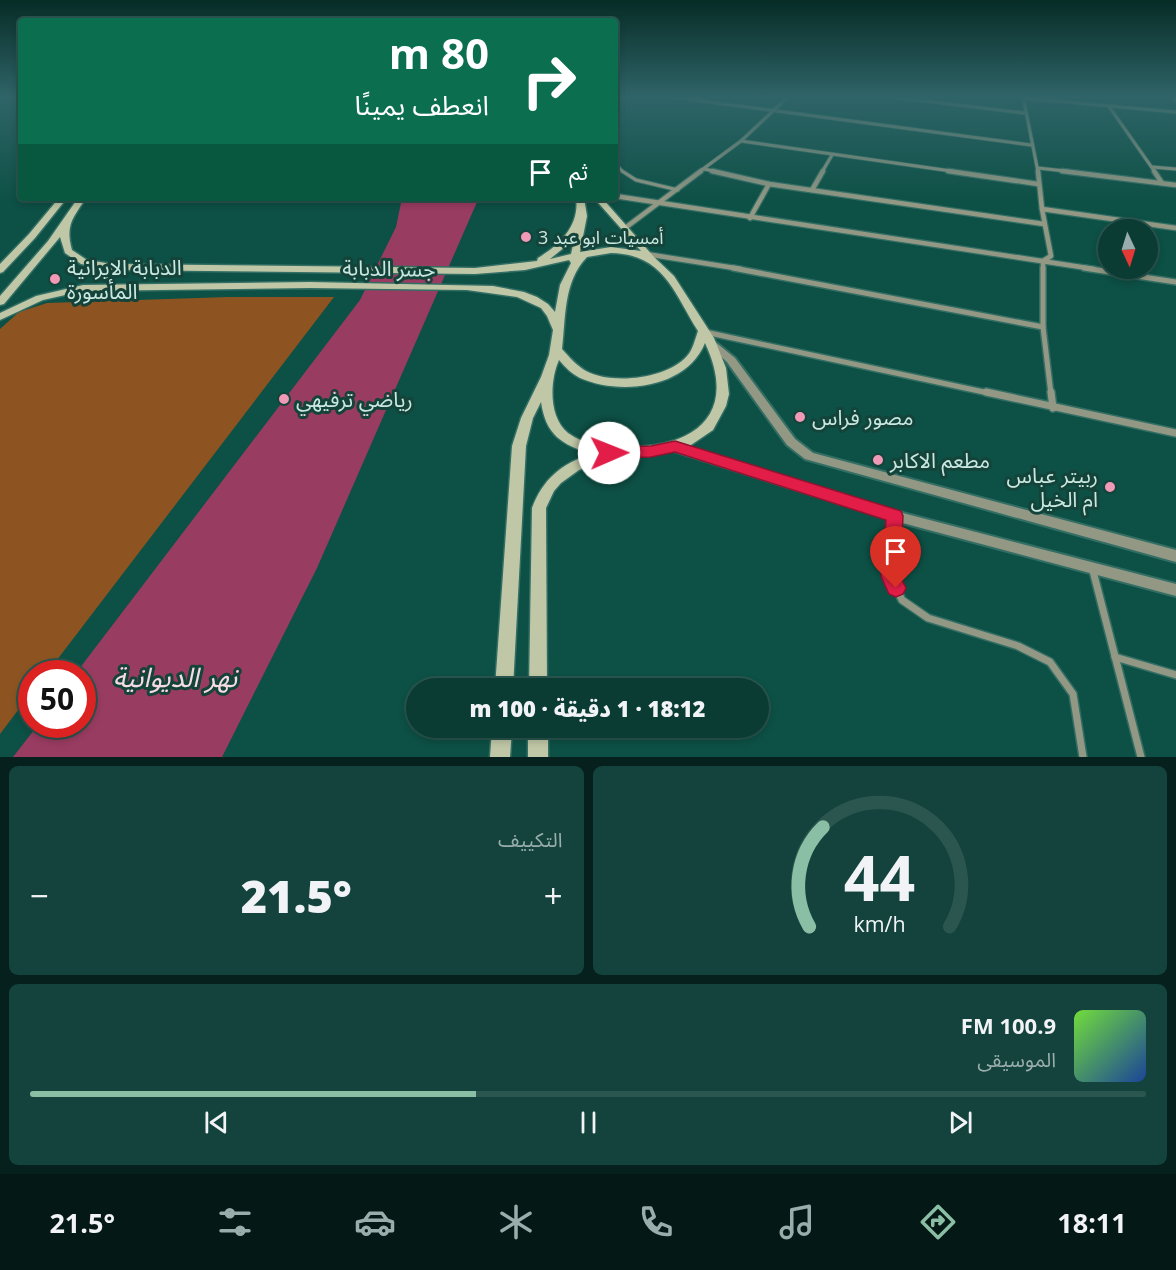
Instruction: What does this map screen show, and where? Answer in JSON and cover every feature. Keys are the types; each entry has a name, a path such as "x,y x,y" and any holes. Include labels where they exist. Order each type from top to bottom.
{"main road":[{"path":"0,270 61,201"},
{"path":"0,302 66,223 80,201"},
{"path":"538,678 539,518 544,493 552,482 571,467 609,453 651,451 675,447 705,433 717,419 721,408 720,370 707,337 666,272 647,256 601,201"},
{"path":"505,678 519,446 528,418 557,350 561,306 574,261 582,202"},
{"path":"517,267 546,257 567,242 577,227 582,202"},
{"name":"جسر الدبابة","path":"66,223 64,236 68,251 74,257 97,265 475,271 517,267"},
{"path":"517,267 574,261 591,252 620,250 647,256"},
{"name":"جسر الدبابة","path":"0,317 40,298 82,288 310,285 467,287 500,290 535,300 549,310 556,322 558,335"},
{"path":"557,350 583,374 623,383 659,377 688,363 707,337"},
{"path":"547,377 548,404 556,429 575,443 609,453"},
{"path":"500,757 501,738"},
{"path":"538,738 538,757"}],"street":[{"path":"625,228 661,203 752,131"},
{"path":"924,131 1031,145"},
{"path":"1028,131 1038,168 1038,184 1051,256 1043,261"},
{"path":"1127,131 1162,183"},
{"path":"741,141 1038,184"},
{"path":"812,190 832,155"},
{"path":"1152,166 1176,169"},
{"path":"1038,168 1176,185"},
{"path":"705,169 769,184 1044,224"},
{"path":"750,218 769,184"},
{"path":"618,196 1176,282"},
{"path":"1042,209 1176,228"},
{"path":"647,256 735,268 1043,327"},
{"path":"1043,261 1043,327 1053,408"},
{"path":"707,337 1176,433"},
{"path":"707,337 731,360 790,442 809,456 1176,556"},
{"path":"675,447 895,516 1176,590"}],"lane":[{"path":"618,166 620,170 633,178 678,190"},
{"path":"895,516 890,576 902,600 928,618 1018,646 1050,662 1073,694 1083,757"},
{"path":"1092,568 1141,757"},
{"path":"1115,657 1176,675"}],"shaded area":[{"path":"228,297 334,297 57,660 18,660 18,710 0,734 0,329 19,312 47,303"}],"water":[{"name":"نهر الديوانية","path":"401,201 477,201 317,568 222,757 13,757 28,738 96,738 96,660 86,660 360,300 396,227"}],"place":[{"name":"أمسيات ابو عبد 3","path":"526,237"},
{"name":"الدبابة الايرانية المأسورة","path":"55,279"},
{"name":"رياضي ترفيهي","path":"284,399"},
{"name":"مصور فراس","path":"800,417"},
{"name":"مطعم الاكابر","path":"878,460"},
{"name":"ربيتر عباس ام الخيل","path":"1110,487"}],"route":[{"path":"609,453 651,451 675,447 895,516 890,576 896,588"}]}
